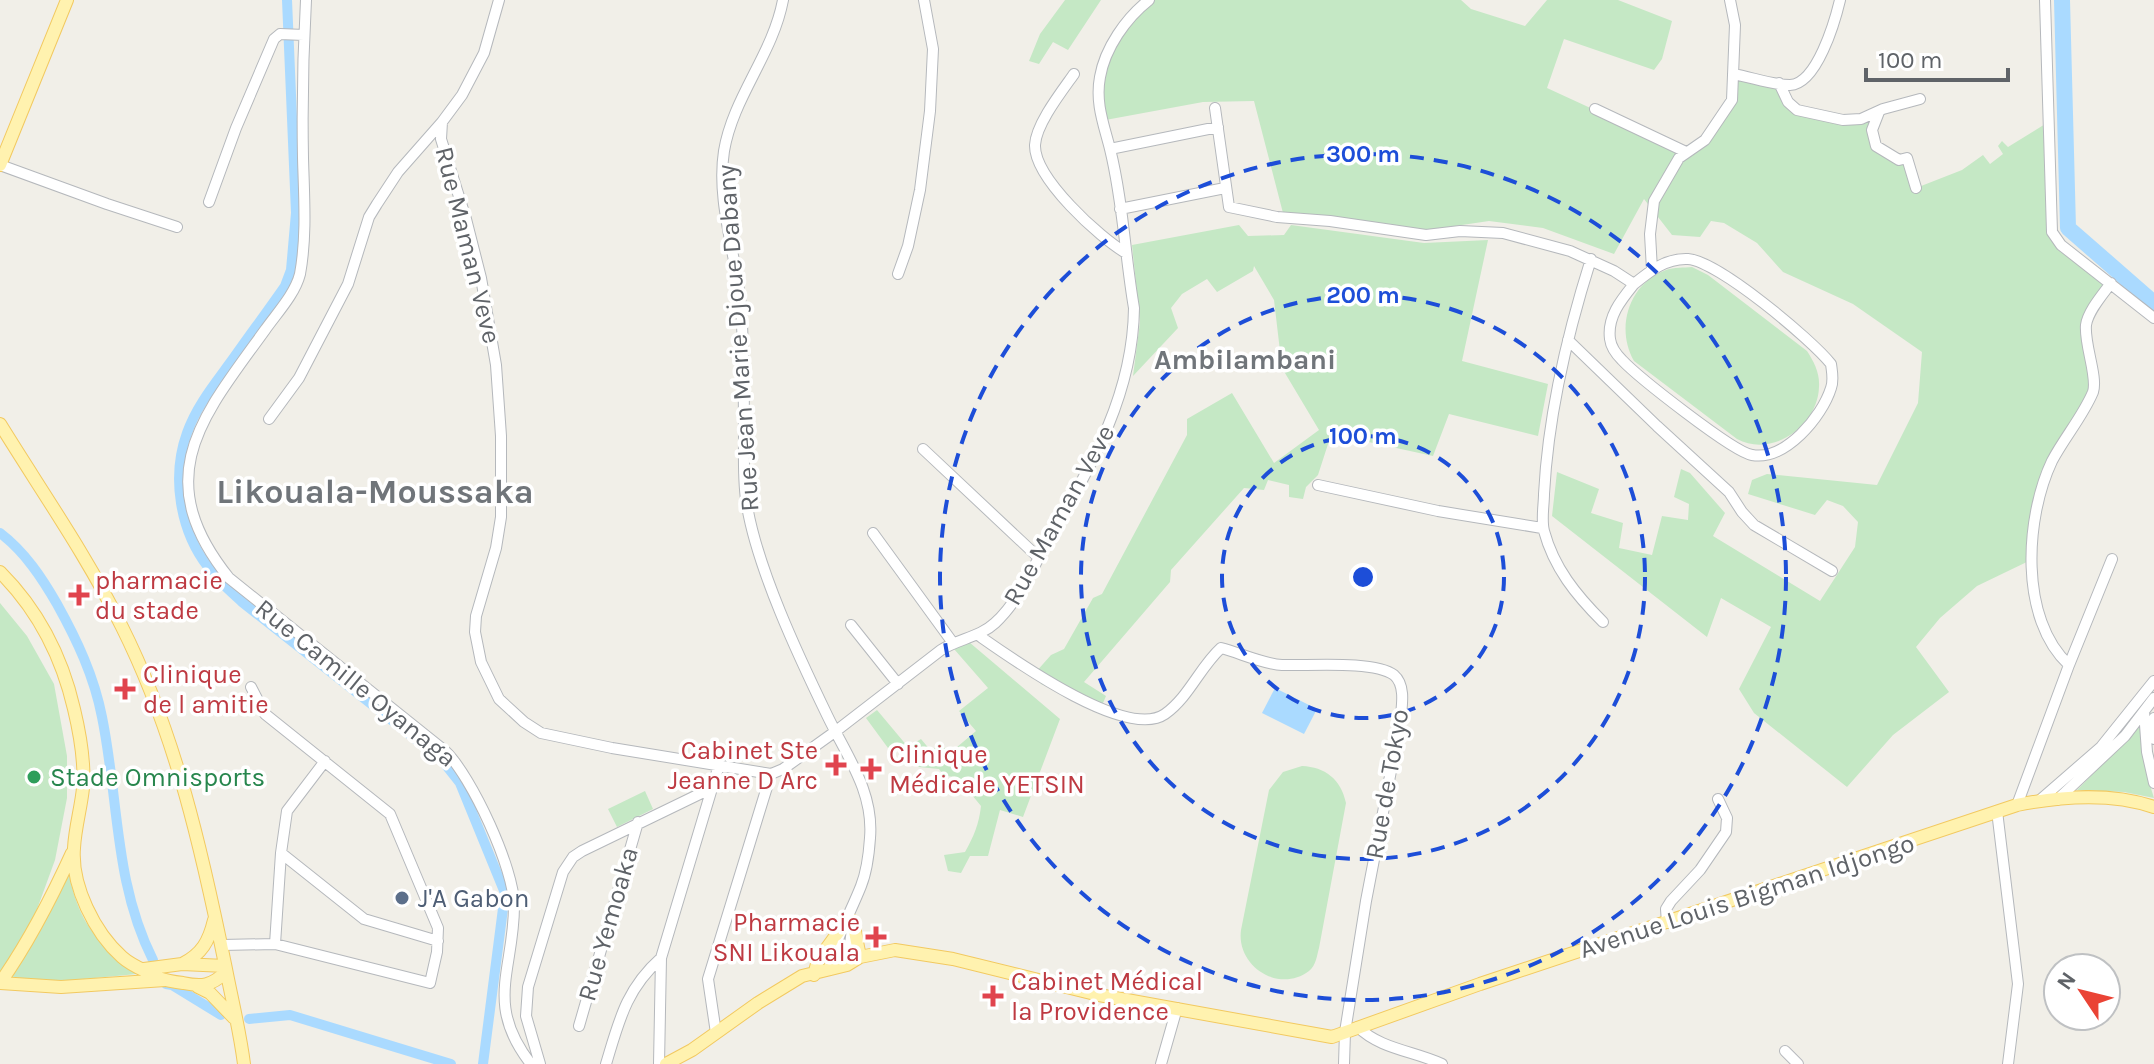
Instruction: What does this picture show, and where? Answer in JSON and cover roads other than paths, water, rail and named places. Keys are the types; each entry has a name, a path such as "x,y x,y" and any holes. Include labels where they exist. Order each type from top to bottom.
{"main road":[{"path":"0,165 67,0"},
{"path":"0,424 73,539 121,625 151,689 178,764 222,945 244,1064"},
{"path":"0,572 32,610 55,651 67,681 75,712 83,772 74,850 77,883 94,920 121,957 137,968 182,964 226,969"},
{"name":"Avenue Louis Bigman Idjongo","path":"860,957 895,950 918,952 1051,985 1332,1037 2017,805 2076,797 2113,798 2154,807"},
{"path":"0,983 21,953 74,850"},
{"path":"182,964 196,957 203,949 215,917"},
{"path":"666,1064 783,986 802,976 814,975 847,965 860,957 847,924 818,960 814,975"},
{"path":"144,969 166,980 210,993 236,1021"},
{"path":"198,987 213,984 226,969"},
{"path":"0,983 61,987 166,980"}],"street":[{"name":"Rue Camille Oyanaga","path":"306,0 295,34 304,242 299,279 216,398 196,433 189,467 193,516 210,554 229,578 445,751 461,769 511,881 514,909 503,986 506,1016 514,1042 531,1064"},
{"name":"Rue Maman Veve","path":"499,0 484,53 462,95 442,122 441,139 481,278 496,365 501,436 501,517 496,548 479,600 475,632 476,647 486,676 508,709 541,733 771,774 783,769 836,731 953,643 978,635 994,625 1005,613 1039,558 1107,432 1123,390 1134,308 1110,149 1100,121 1100,77 1115,38 1149,0"},
{"name":"Rue Jean Marie Djoue Dabany","path":"783,0 773,36 737,110 723,154 723,188 741,309 747,507 790,634 862,781 869,810 866,871 853,900 847,924"},
{"path":"898,274 908,246 920,190 930,111 933,49 924,0"},
{"path":"1652,270 1650,234 1654,201 1679,158 1705,140 1732,100 1735,25 1730,0"},
{"path":"1733,74 1791,85 1807,75 1824,48 1840,0"},
{"path":"2045,0 2052,232 2061,245 2154,318"},
{"path":"209,202 274,39 280,34 295,34"},
{"path":"1074,74 1046,118 1035,143 1036,153 1044,172 1071,205 1113,245 1126,253"},
{"path":"1779,83 1788,102 1797,110 1816,116 1852,120 1920,99"},
{"path":"1215,108 1229,207 1277,217 1426,235 1460,231 1503,233 1591,259 1634,284"},
{"path":"1595,109 1686,152"},
{"path":"1879,112 1872,130 1876,146 1899,160 1907,158 1916,188"},
{"path":"269,419 299,378 348,284 369,217 398,172 442,122"},
{"path":"1110,149 1218,127"},
{"path":"0,165 177,227"},
{"path":"1120,209 1225,188"},
{"path":"1591,259 1568,340 1546,463 1542,528 1557,565 1573,591 1603,622"},
{"path":"1685,259 1710,266 1808,340 1831,364 1831,390 1810,424 1785,447 1765,456 1745,453 1645,381 1619,358 1610,343 1610,327 1617,306 1634,284 1666,263 1685,259"},
{"path":"2069,665 2043,631 2035,596 2031,531 2051,463 2094,389 2086,322 2111,283"},
{"path":"1568,340 1729,492 1754,525 1832,571"},
{"path":"923,449 1039,558"},
{"path":"1318,485 1438,511 1542,528"},
{"path":"873,533 953,643"},
{"path":"2017,805 2112,559"},
{"path":"851,625 898,684"},
{"name":"Rue de Tokyo","path":"978,635 1076,697 1103,711 1137,720 1149,720 1166,714 1221,648 1280,665 1333,665 1374,669 1394,675 1401,684 1400,724 1366,901 1352,1029"},
{"path":"222,945 275,944 430,983 438,941 438,928 431,909 390,814 265,714 251,687"},
{"path":"2152,689 2147,752 2154,783"},
{"path":"2040,801 2101,747 2152,689"},
{"path":"2149,715 2154,739"},
{"path":"2057,800 2149,715"},
{"path":"275,944 287,811 325,761"},
{"path":"659,1064 661,958 719,765"},
{"path":"716,1033 708,979 771,774"},
{"path":"540,1064 526,1016 526,1002 540,941 563,872 573,857 582,851 712,788"},
{"path":"1667,923 1666,909 1671,901 1700,870 1726,832 1727,818 1718,799"},
{"path":"1997,811 2018,984 2008,1064"},
{"name":"Rue Yemoaka","path":"579,1026 638,822"},
{"path":"281,853 364,919 438,941"},
{"path":"847,924 847,965"},
{"path":"829,970 847,924"},
{"path":"606,1064 633,988 661,958"},
{"path":"1161,1064 1177,1008"},
{"path":"1344,1064 1352,1029 1376,1043 1442,1064"},
{"path":"1785,1051 1798,1064"}],"water":[{"path":"1275,688 1317,709 1304,734 1262,713"}],"waterway":[{"path":"287,0 296,213 291,270 285,286 208,393 191,422 182,450 181,503 198,553 224,585 441,759 460,783 505,893 483,1064"},
{"path":"2062,0 2068,228 2154,303"},
{"path":"0,533 25,557 45,585 90,673 107,748 124,871 140,931 153,960"},
{"path":"166,984 221,1015"},
{"path":"249,1019 290,1015 451,1064"}],"place":[{"name":"pharmacie du stade","path":"79,595"},
{"name":"Clinique de l amitie","path":"125,689"},
{"name":"Cabinet Ste Jeanne D Arc","path":"836,765"},
{"name":"Clinique Médicale YETSIN","path":"871,769"},
{"name":"Stade Omnisports","path":"34,777"},
{"name":"J'A Gabon","path":"402,898"},
{"name":"Pharmacie SNI Likouala","path":"876,937"},
{"name":"Cabinet Médical la Providence","path":"993,996"}],"district":[{"name":"Ambilambani","path":"1245,359"},
{"name":"Likouala-Moussaka","path":"375,492"}]}
